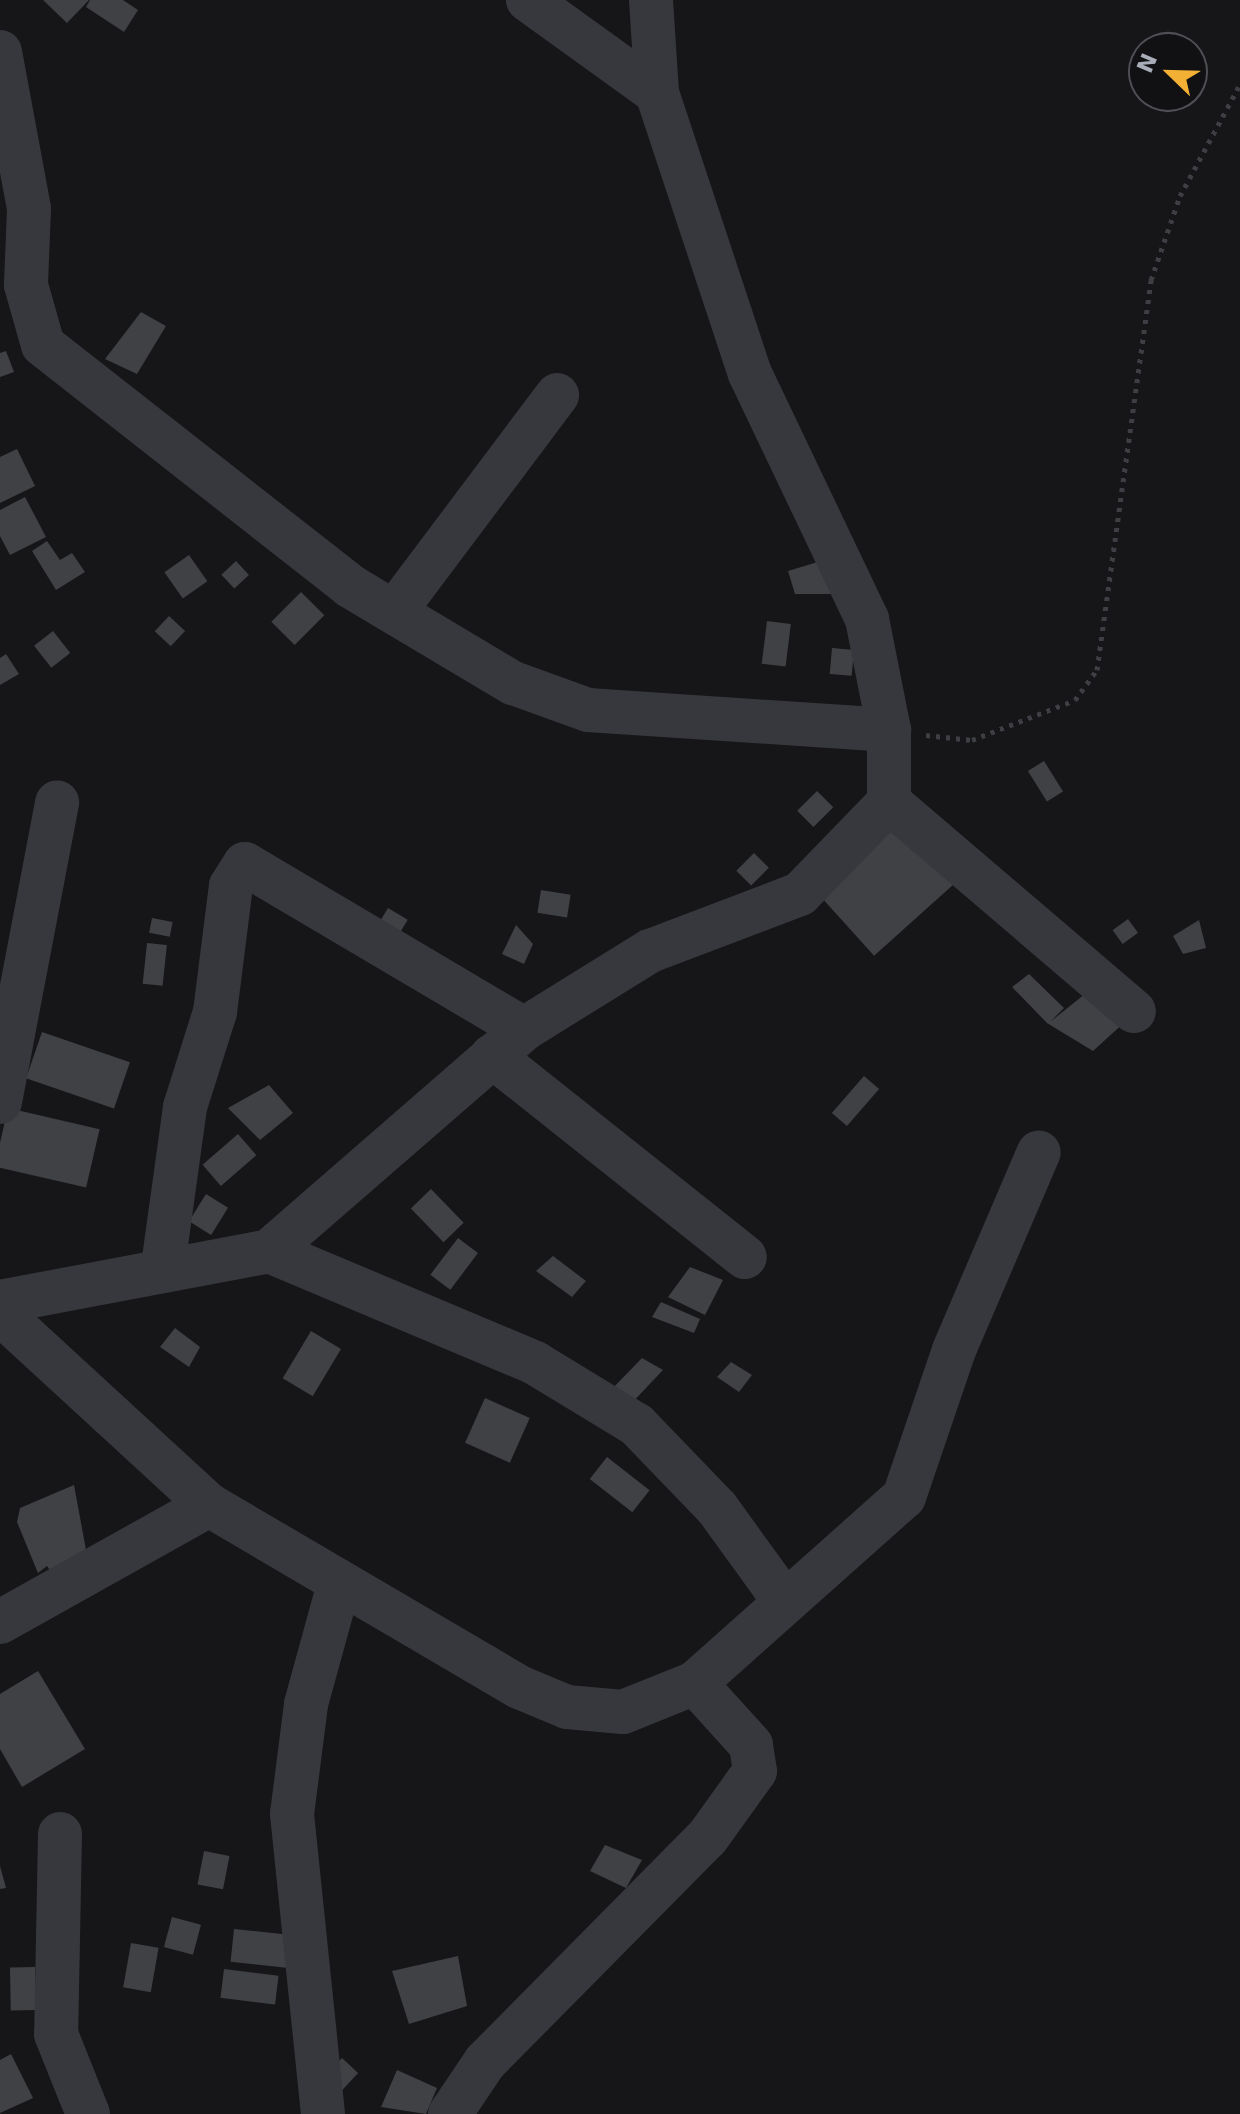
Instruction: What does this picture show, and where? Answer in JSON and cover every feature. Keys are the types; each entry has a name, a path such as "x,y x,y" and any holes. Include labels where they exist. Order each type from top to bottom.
{"street":[{"path":"528,0 657,93"},
{"path":"269,1251 508,1042 650,951 800,894 889,802 889,730 867,619 750,374 657,93 651,0"},
{"path":"0,52 29,209 26,285 43,345 350,586 513,683 588,710 889,730"},
{"path":"395,611 557,395"},
{"path":"0,1102 57,802"},
{"path":"889,802 1134,1011"},
{"path":"163,1266 185,1107 215,1012 231,886 245,864 508,1042 745,1257"},
{"path":"0,1313 209,1505 339,1584 567,1707 623,1712 695,1683 904,1497 954,1350 1039,1152"},
{"path":"0,1302 163,1266 269,1251 535,1363 637,1425 717,1508 785,1602"},
{"path":"0,1622 209,1505"},
{"path":"323,2114 292,1814 303,1720 339,1584"},
{"path":"450,2114 485,2062 707,1838 755,1771 751,1745 695,1683"},
{"path":"60,1834 56,2034 88,2114"}],"path":[{"path":"889,730 972,740 1075,700 1097,670 1151,280 1180,196 1240,84"}],"building":[{"path":"43,0 89,0 67,23"},
{"path":"90,0 123,0 138,10 124,32 86,7"},
{"path":"141,312 166,326 137,374 105,359"},
{"path":"6,351 14,372 0,377 0,353"},
{"path":"17,449 35,486 0,503 0,457"},
{"path":"25,497 46,537 10,555 0,536 0,510"},
{"path":"47,541 60,560 72,553 85,572 56,590 32,551"},
{"path":"189,555 207,581 183,598 164,572"},
{"path":"236,561 249,575 234,589 221,575"},
{"path":"821,561 831,594 795,594 788,571"},
{"path":"301,592 324,615 295,645 271,622"},
{"path":"169,616 185,631 171,646 155,631"},
{"path":"767,621 791,624 786,667 762,664"},
{"path":"53,631 70,653 51,668 34,646"},
{"path":"832,648 854,650 852,676 830,674"},
{"path":"6,654 19,674 0,685 0,658"},
{"path":"1044,761 1063,792 1047,802 1028,771"},
{"path":"817,791 833,807 813,827 797,811"},
{"path":"898,824 953,885 874,956 819,895"},
{"path":"754,853 769,868 751,886 736,871"},
{"path":"541,890 571,895 567,917 537,913"},
{"path":"388,908 408,920 395,940 376,929"},
{"path":"152,918 173,922 170,937 149,933"},
{"path":"1128,919 1138,933 1123,944 1113,930"},
{"path":"1199,920 1206,948 1183,954 1173,936"},
{"path":"516,925 533,944 524,964 502,954"},
{"path":"147,943 167,945 163,986 143,984"},
{"path":"1029,974 1064,1008 1050,1022 1100,982 1127,1020 1093,1051 1047,1023 1012,987"},
{"path":"42,1032 130,1062 114,1109 26,1078"},
{"path":"864,1076 879,1089 847,1126 832,1113"},
{"path":"269,1085 293,1113 260,1140 228,1108"},
{"path":"8,1108 100,1129 86,1188 0,1168 0,1143"},
{"path":"238,1134 256,1155 221,1186 203,1165"},
{"path":"431,1189 464,1223 444,1242 411,1208"},
{"path":"206,1194 228,1208 211,1235 189,1221"},
{"path":"458,1238 478,1253 450,1290 430,1275"},
{"path":"553,1256 586,1281 572,1297 536,1271"},
{"path":"690,1267 723,1280 705,1315 668,1297"},
{"path":"661,1302 700,1319 694,1333 652,1317"},
{"path":"175,1328 200,1347 189,1367 160,1347"},
{"path":"311,1331 341,1349 313,1396 283,1378"},
{"path":"642,1358 663,1370 627,1408 610,1391"},
{"path":"731,1362 752,1375 739,1392 717,1377"},
{"path":"485,1398 530,1418 510,1463 465,1443"},
{"path":"607,1457 650,1490 632,1512 590,1479"},
{"path":"74,1485 89,1566 55,1578 47,1566 38,1573 17,1522 20,1508"},
{"path":"38,1671 85,1749 22,1787 0,1749 0,1694"},
{"path":"605,1845 642,1860 626,1888 590,1871"},
{"path":"204,1851 230,1856 223,1889 198,1884"},
{"path":"0,1866 6,1888 0,1889"},
{"path":"172,1917 201,1925 193,1955 164,1947"},
{"path":"234,1929 292,1935 288,1968 231,1962"},
{"path":"131,1943 159,1948 151,1992 123,1987"},
{"path":"458,1956 467,2006 409,2024 392,1971"},
{"path":"10,1967 35,1967 36,2010 11,2010"},
{"path":"224,1969 279,1976 275,2004 220,1998"},
{"path":"11,2054 33,2098 0,2113 0,2060"},
{"path":"342,2058 358,2073 338,2094 322,2079"},
{"path":"397,2070 437,2088 426,2114 381,2107"}]}
